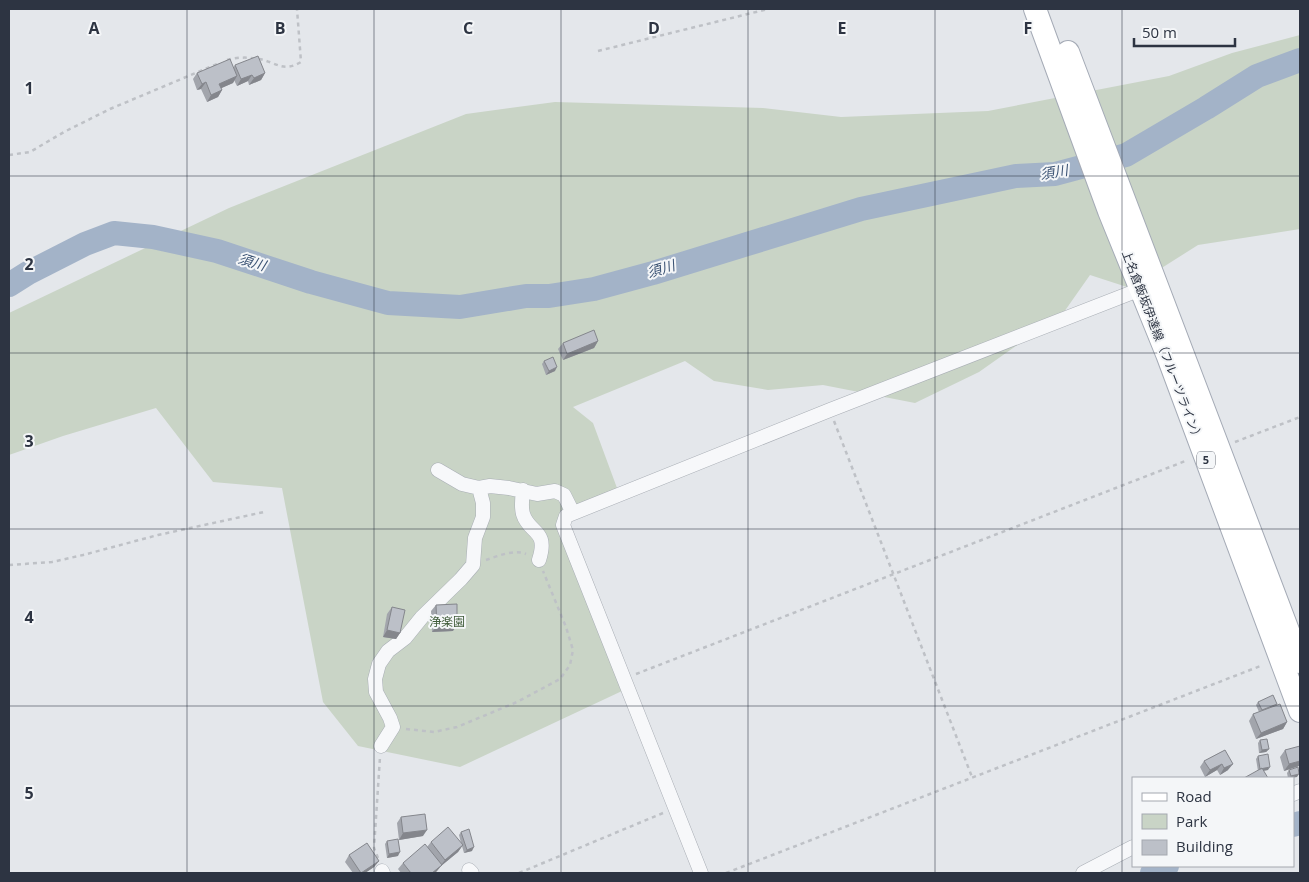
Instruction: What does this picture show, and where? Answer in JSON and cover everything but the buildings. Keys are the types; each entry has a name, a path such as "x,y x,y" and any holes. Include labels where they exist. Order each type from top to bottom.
{"main road":[{"name":"上名倉飯坂伊達線（フルーツライン）","path":"1035,9 1058,46"},
{"name":"上名倉飯坂伊達線（フルーツライン）","path":"1052,9 1058,46 1290,660 1300,711"},
{"name":"上名倉飯坂伊達線（フルーツライン）","path":"1118,207 1141,289 1212,451"}],"street":[{"path":"701,873 564,525 566,516 830,410 1141,289"},
{"path":"438,470 462,484 479,488 490,486 523,490 537,494 555,491 564,495 573,513"},
{"path":"381,746 392,727 390,718 376,692 375,679 380,664 388,652 405,638 473,565 476,538 483,517 479,488"},
{"path":"523,490 523,516 538,532 541,540 542,552 539,560"},
{"path":"1083,873 1132,848"}],"path":[{"path":"9,156 30,152 64,132 110,109 229,60 241,57 261,59 286,67 301,62 297,9"},
{"path":"598,51 768,9"},
{"path":"830,410 972,777"},
{"path":"626,679 1300,416"},
{"path":"9,565 52,562 158,535 264,512"},
{"path":"392,727 434,732 458,727 517,702 560,679 570,665 573,650 566,627 539,560 523,553 502,554 473,565"},
{"path":"726,873 972,777 1290,660"},
{"path":"381,746 374,848 382,872"},
{"path":"518,873 674,808"}],"green space":[{"name":"浄楽園","path":"1300,35 1300,229 1198,245 1130,288 1090,275 1064,312 979,372 915,403 823,385 768,390 714,381 685,361 573,407 593,423 617,488 561,511 557,527 622,691 460,767 358,746 323,702 282,488 213,482 156,408 63,436 9,455 9,313 229,208 466,114 555,102 763,108 841,117 988,111 1169,76 1232,53"}],"waterway":[{"name":"須川","path":"9,285 28,273 85,244 114,233 153,237 217,251 311,282 388,303 460,307 526,296 549,296 594,289 653,273 861,209 1016,176 1055,174 1126,155 1257,76 1300,60"},
{"path":"1294,825 1300,823"},
{"path":"1152,873 1165,867"}]}
